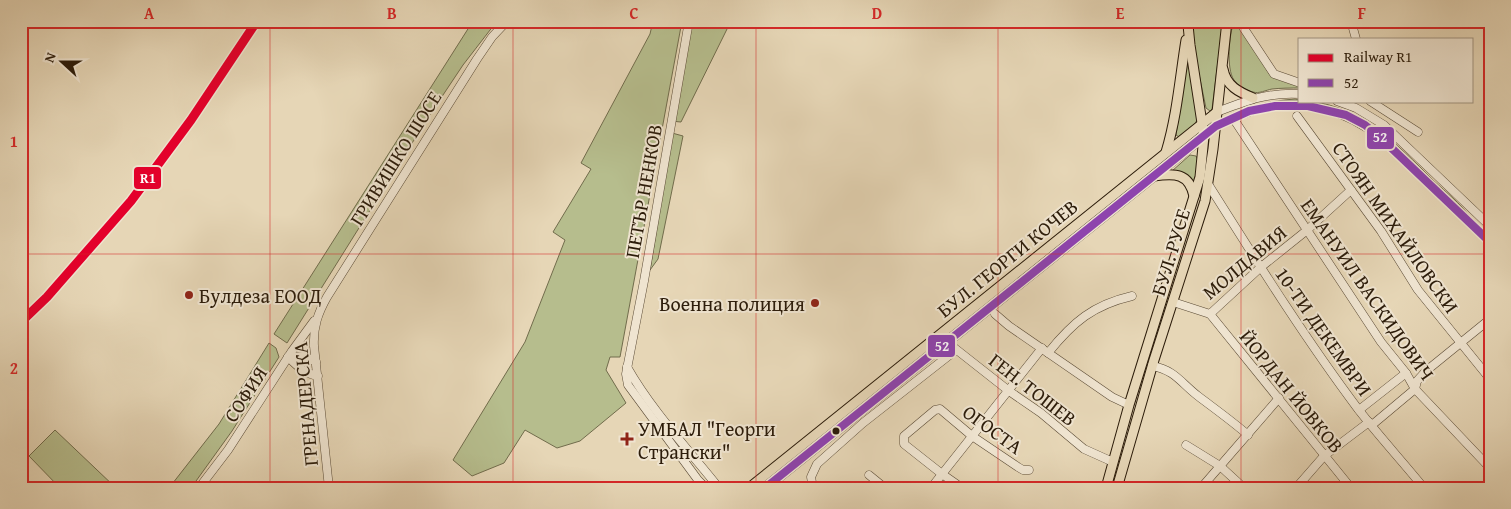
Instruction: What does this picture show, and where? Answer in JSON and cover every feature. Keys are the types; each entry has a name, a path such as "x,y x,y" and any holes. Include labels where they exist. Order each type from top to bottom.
{"main road":[{"name":"БУЛ. РУСЕ","path":"1118,488 1152,366 1205,202 1216,126 1227,21"},
{"name":"БУЛ. РУСЕ","path":"1106,488 1129,406 1200,177 1204,136 1203,122 1188,23"},
{"name":"БУЛ. РУСЕ","path":"1166,153 1173,126 1188,23"},
{"path":"1222,63 1224,74 1229,84 1243,94 1253,98"},
{"name":"БУЛ. ГЕОРГИ КОЧЕВ","path":"749,488 1217,112"},
{"name":"БУЛ. ГЕОРГИ КОЧЕВ","path":"765,488 1216,126"},
{"path":"1154,176 1170,174 1181,177 1191,185 1195,198"}],"street":[{"name":"ГРИВИШКО ШОСЕ","path":"317,316 327,297 477,59 492,37 507,21"},
{"name":"ПЕТЪР НЕНКОВ","path":"689,21 626,374 628,385 698,480 706,488"},
{"path":"1240,21 1274,74 1298,82"},
{"path":"1352,21 1356,38"},
{"path":"1217,112 1253,98 1281,94 1298,94"},
{"path":"1340,102 1356,108 1384,125 1490,226"},
{"path":"1372,102 1418,132"},
{"path":"1216,126 1259,108 1274,106 1308,106 1346,115 1365,125 1382,139 1490,242"},
{"name":"СТОЯН МИХАЙЛОВСКИ","path":"1297,116 1380,231 1418,290 1490,379"},
{"name":"ЕМАНУИЛ ВАСКИДОВИЧ","path":"1233,118 1381,342 1406,373 1415,388 1490,468"},
{"name":"10-ТИ ДЕКЕМВРИ","path":"1208,184 1308,339 1359,410 1424,488"},
{"name":"МОЛДАВИЯ","path":"1173,302 1210,314 1261,267 1306,231 1351,190"},
{"path":"931,488 1009,390 1045,350 1088,313 1104,304 1132,296"},
{"path":"995,314 1009,326 1112,397 1129,406"},
{"name":"ЙОРДАН ЙОВКОВ","path":"1210,314 1351,488"},
{"name":"СОФИЯ","path":"199,488 228,450 317,316"},
{"name":"ГРЕНАДЕРСКА","path":"317,316 314,337 329,488"},
{"path":"1296,488 1324,456 1371,423 1415,388 1417,381 1426,371 1490,319"},
{"name":"ГЕН. ТОШЕВ","path":"939,334 956,350 1041,413 1084,449 1113,462"},
{"path":"813,488 811,477 817,464 863,423 956,350"},
{"path":"288,357 304,356 316,362"},
{"path":"288,357 305,372 318,376"},
{"path":"1152,366 1173,373 1248,435"},
{"path":"627,367 650,402 719,488"},
{"path":"1359,410 1406,373"},
{"path":"896,382 916,381"},
{"path":"1201,488 1279,398"},
{"name":"ОГОСТА","path":"942,474 904,444 904,436 935,410 940,409 972,436 1018,467 1029,470"},
{"path":"1186,445 1220,466 1244,488"},
{"path":"942,474 962,488"},
{"path":"869,476 885,488"}],"green space":[{"path":"473,21 497,21 463,65 429,116 287,343 274,334"},
{"path":"653,21 682,21 620,357 610,357 606,370 626,403 580,441 557,448 525,430 504,463 472,476 453,460 525,342 565,240 553,232 591,169 581,163 650,34"},
{"path":"688,21 731,21 681,122 670,121"},
{"path":"1192,21 1223,21 1212,109 1210,111 1206,108 1194,50"},
{"path":"1237,21 1270,75 1298,84 1298,88 1255,92 1245,89 1235,82 1231,75 1229,51 1234,22"},
{"path":"1186,64 1190,65 1197,119 1195,125 1179,137 1176,135"},
{"path":"1295,99 1298,100 1298,102 1320,103 1339,108 1357,117 1390,139 1458,203 1469,216 1381,136 1306,103 1228,117 1252,106"},
{"path":"672,133 683,136 658,259 650,270"},
{"path":"1190,155 1196,156 1198,160 1196,181 1194,183 1172,171"},
{"path":"269,343 276,348 279,357 232,431 191,488 169,488 219,424"},
{"path":"55,430 116,488 60,488 29,456"}],"rail line":[{"name":"R1","path":"21,322 47,297 131,201 191,120 257,21"}],"transit line":[{"name":"52","path":"765,488 1216,126 1249,111 1275,106 1308,106 1346,115 1365,125 1490,242"}],"place":[{"name":"Булдеза ЕООД","path":"189,295"},
{"name":"Военна полиция","path":"815,303"},
{"name":"УМБАЛ \"Георги Странски\"","path":"627,439"}]}
